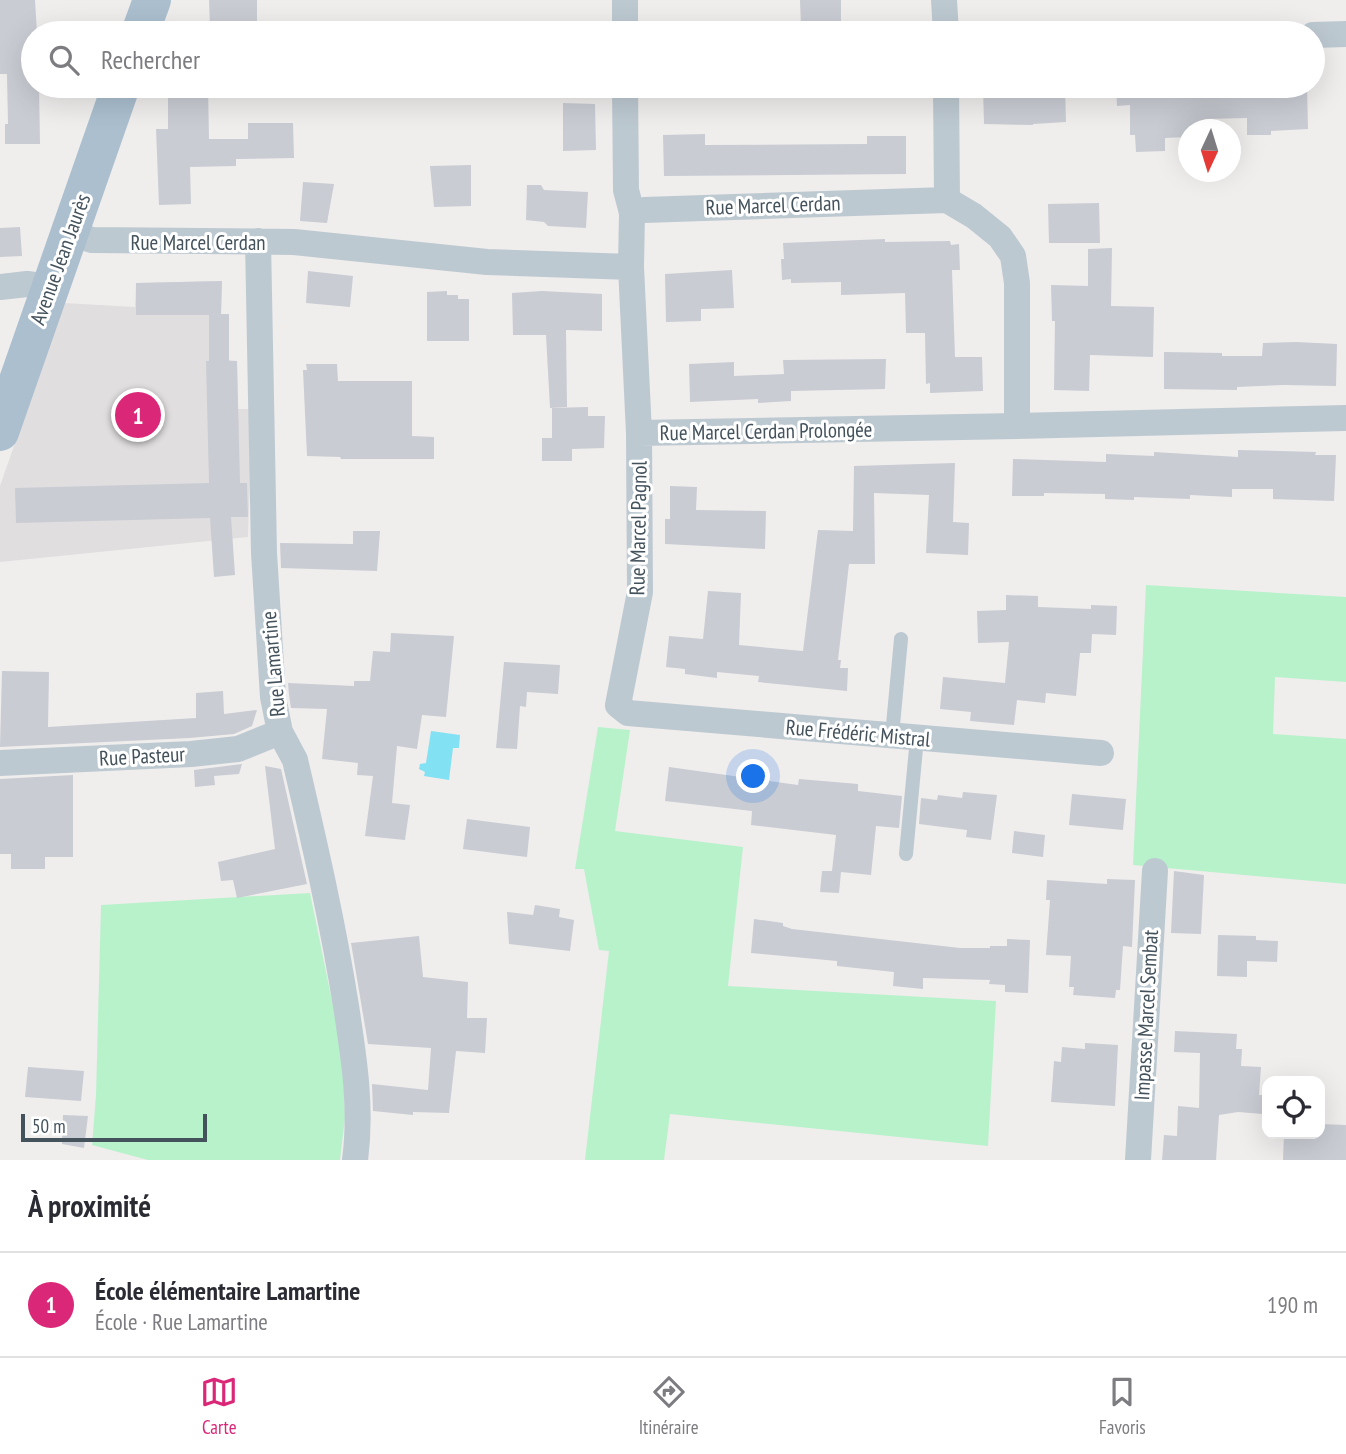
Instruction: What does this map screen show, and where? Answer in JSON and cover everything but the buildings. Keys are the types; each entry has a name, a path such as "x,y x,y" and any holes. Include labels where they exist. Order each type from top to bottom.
{"main road":[{"path":"144,21 152,0"},
{"name":"Avenue Jean Jaurès","path":"0,432 117,98"}],"street":[{"path":"625,0 625,21"},
{"path":"944,0 945,21"},
{"path":"1325,35 1346,34"},
{"path":"625,98 626,190 632,213 631,267"},
{"path":"946,98 947,200 974,216 1000,237 1013,256 1017,283 1017,426 1346,418"},
{"name":"Rue Marcel Cerdan","path":"632,213 656,208 947,200"},
{"name":"Rue Marcel Cerdan","path":"69,233 92,240 119,242 294,242 487,262 631,267"},
{"name":"Rue Lamartine","path":"258,241 264,554 273,697 280,732 295,760 338,958 356,1072 359,1132 355,1160"},
{"name":"Rue Marcel Cerdan Prolongée","path":"631,267 639,433 1017,426"},
{"path":"0,286 27,284 49,288"},
{"name":"Rue Marcel Pagnol","path":"618,705 640,592 639,433"},
{"name":"Rue Frédéric Mistral","path":"618,705 628,713 1101,753"},
{"name":"Rue Pasteur","path":"0,763 191,754 238,749 280,732"},
{"name":"Impasse Marcel Sembat","path":"1138,1160 1155,871"}],"lane":[{"path":"901,639 906,854"}],"shaded area":[{"path":"222,281 221,314 229,314 229,360 237,361 238,409 252,409 248,537 0,562 0,486 64,303 135,307 136,283"}],"green space":[{"path":"1146,585 1346,597 1346,682 1275,677 1273,734 1346,739 1346,884 1133,865"},
{"path":"598,727 630,730 615,831 743,847 728,986 996,1001 988,1146 670,1114 664,1160 585,1160 609,951 599,950 584,869 575,869"},
{"path":"310,893 343,1055 345,1118 340,1160 148,1160 92,1145 96,1095 101,905"}],"water":[{"path":"431,731 460,735 459,748 453,748 449,780 424,776 425,772 419,769 420,764 426,763"}],"place":[{"name":"École élémentaire Lamartine","path":"138,415"}]}
